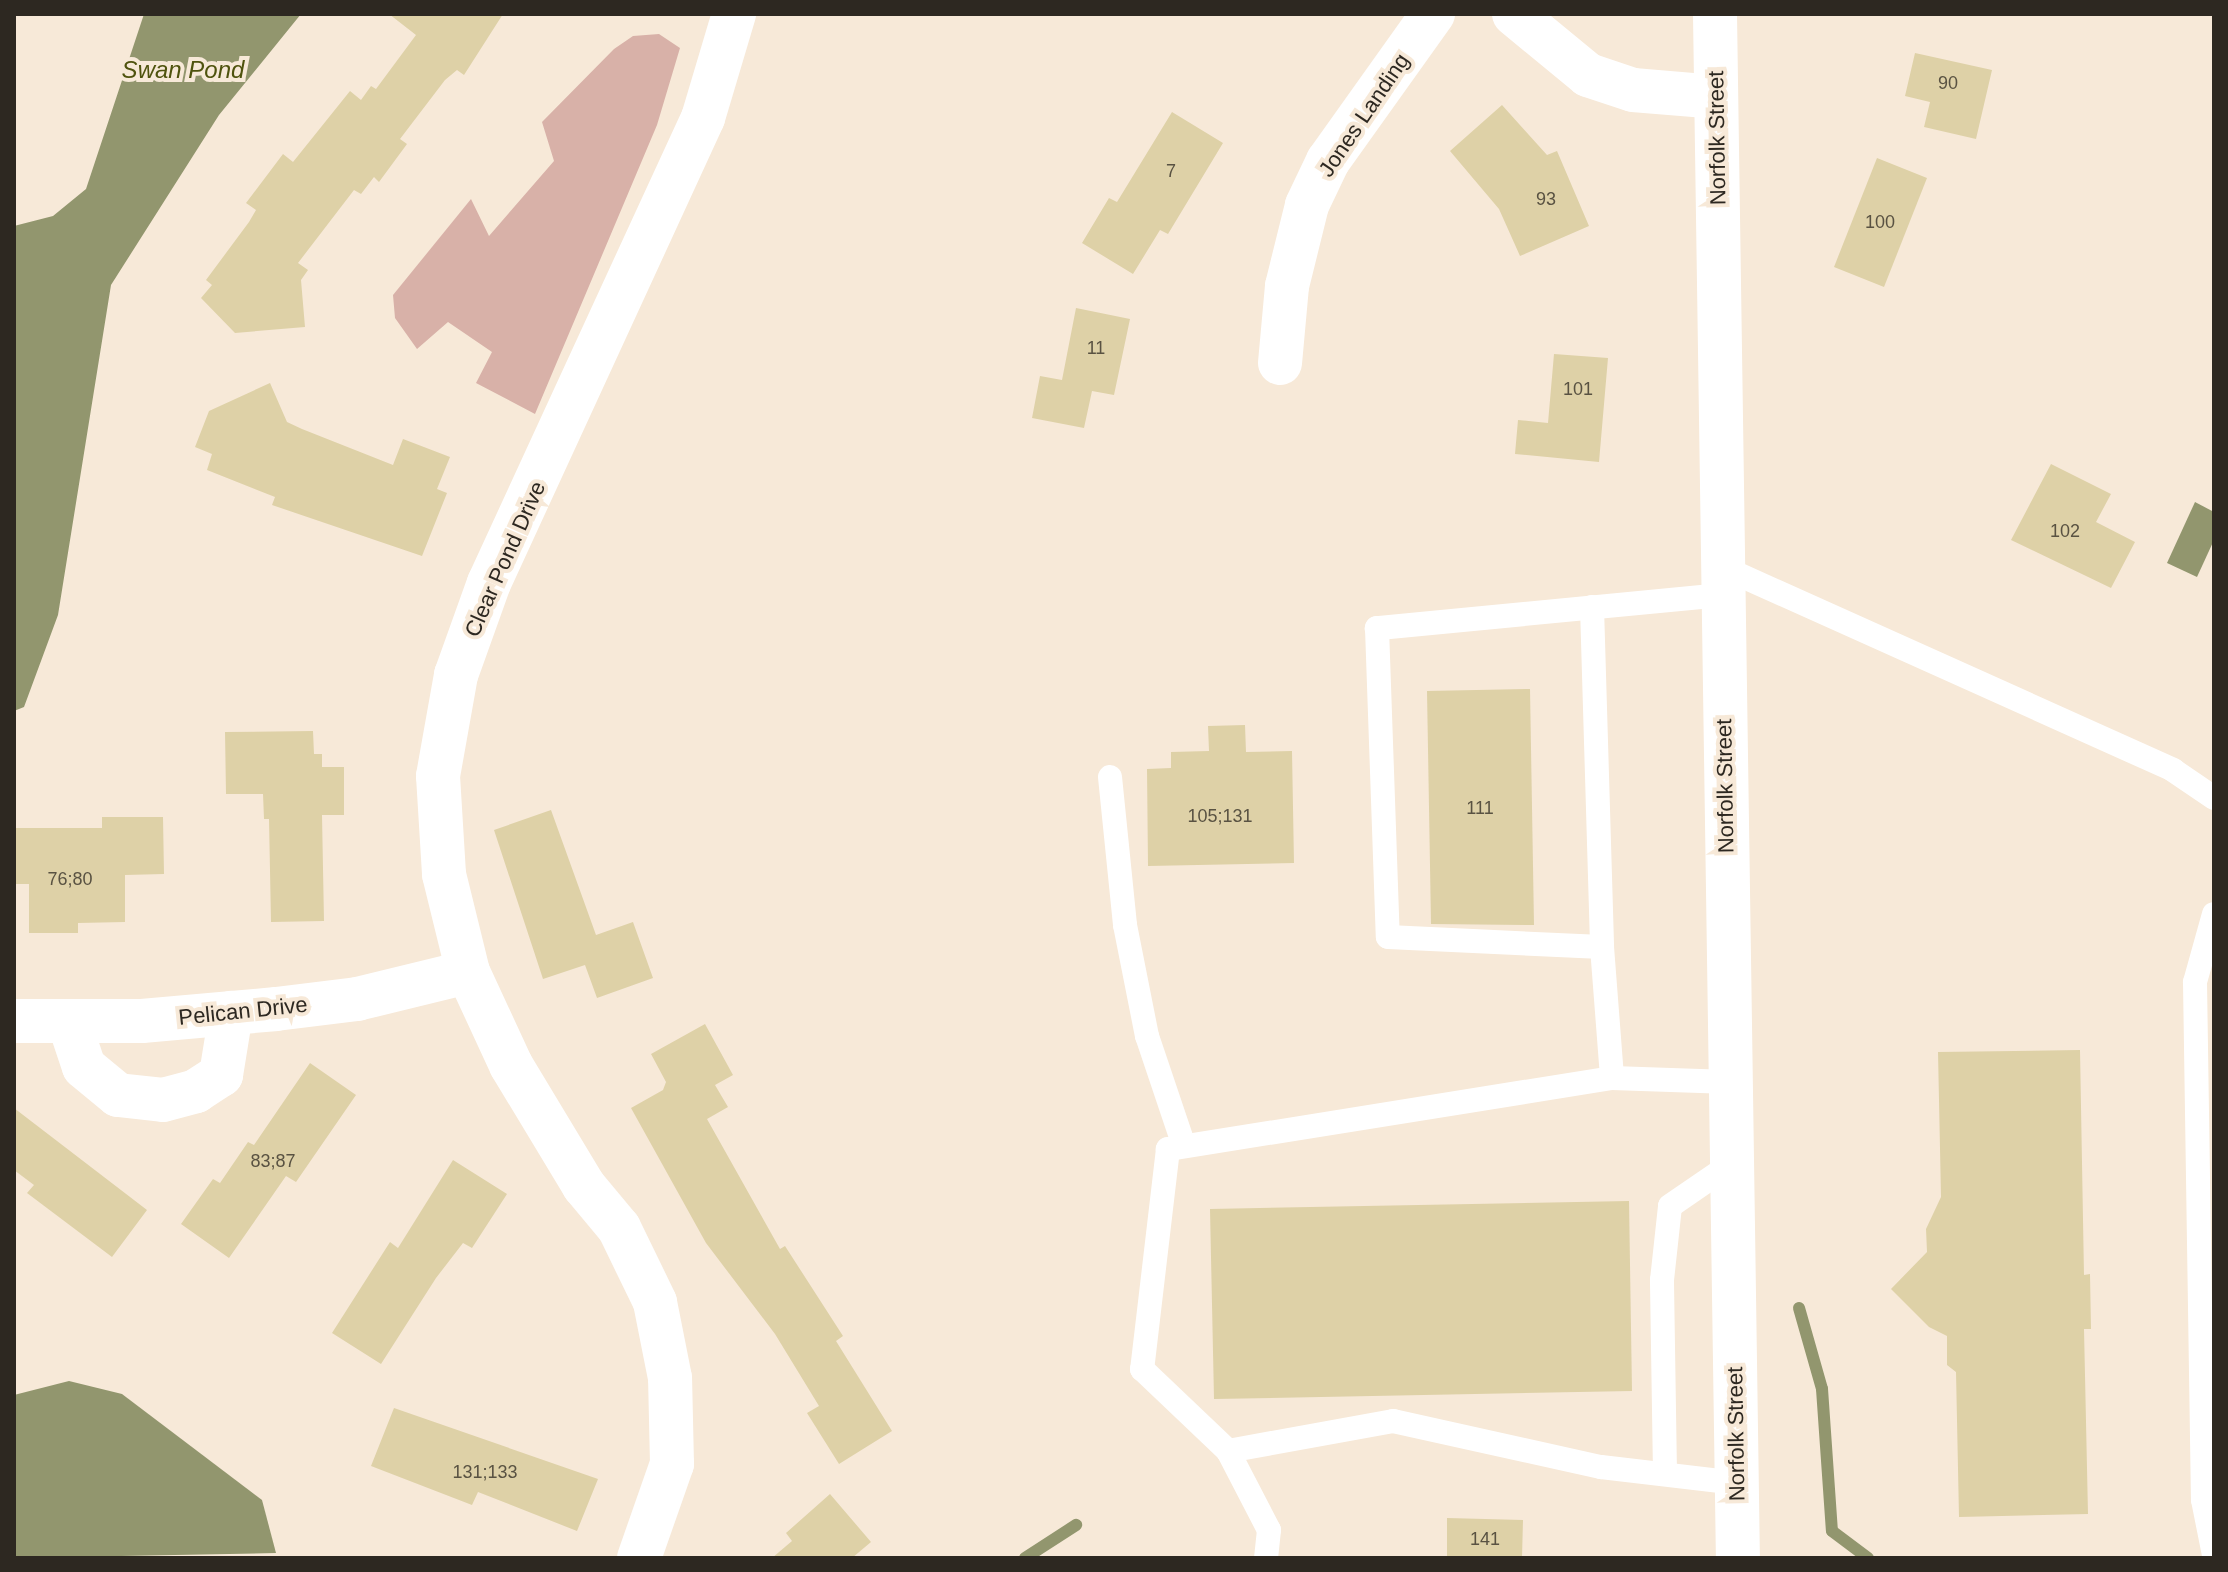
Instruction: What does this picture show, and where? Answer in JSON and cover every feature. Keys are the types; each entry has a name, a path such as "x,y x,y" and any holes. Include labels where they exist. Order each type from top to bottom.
{"street":[{"name":"Clear Pond Drive","path":"639,1558 672,1464 670,1378 655,1302 619,1228 584,1186 511,1065 468,972 444,874 438,776 456,675 489,583 703,118 734,14"},
{"name":"Jones Landing","path":"1280,363 1287,286 1307,205 1328,161 1433,14"},
{"path":"1514,14 1588,75 1633,90 1716,97"},
{"name":"Norfolk Street","path":"1715,14 1738,1558"},
{"name":"Pelican Drive","path":"14,1021 69,1022 231,1013 357,999 468,972"},
{"path":"69,1022 84,1067 118,1095 163,1100 196,1091 221,1075 231,1013"}],"lane":[{"path":"1602,947 1388,937 1377,628 1592,607 1722,581 2173,770 2214,798"},
{"path":"1592,607 1602,947 1612,1078"},
{"path":"1110,777 1125,925 1142,1008 1184,1146"},
{"path":"2214,914 2195,982 2203,1500 2214,1555"},
{"path":"1266,1558 1269,1530 1228,1451 1142,1369 1168,1149 1612,1078 1730,1082"},
{"path":"1665,1474 1662,1280 1670,1206 1731,1164"},
{"path":"1228,1451 1393,1421 1601,1467 1737,1483"}],"shaded area":[{"path":"659,34 680,48 657,125 535,414 476,383 492,352 448,322 417,349 395,318 393,295 471,199 489,236 554,161 542,122 614,49 633,36"}],"water":[{"name":"Swan Pond","path":"144,14 301,14 219,115 111,285 58,615 24,707 14,711 14,226 53,216 86,189"},
{"path":"2195,502 2214,512 2214,540 2197,577 2167,563"},
{"path":"69,1381 122,1394 262,1500 276,1553 14,1558 14,1395"}],"building":[{"path":"389,14 503,14 464,75 457,70 445,80 400,139 407,144 379,182 374,177 361,194 354,190 298,263 308,270 301,280 305,327 235,333 201,298 212,285 206,280 249,222 256,210 246,203 283,154 293,162 350,91 361,100 371,86 376,89 416,35"},
{"path":"1915,53 1992,70 1976,139 1924,127 1930,102 1905,96"},
{"path":"1502,105 1547,155 1557,151 1589,226 1520,256 1499,209 1450,151"},
{"path":"1172,112 1223,143 1168,234 1160,230 1133,274 1082,243 1109,198 1117,202"},
{"path":"1877,158 1927,178 1884,287 1834,267"},
{"path":"1076,308 1130,319 1114,395 1092,391 1084,428 1032,418 1040,376 1062,380"},
{"path":"1554,354 1608,358 1599,462 1515,454 1518,420 1548,423"},
{"path":"270,383 287,422 302,429 393,465 403,439 450,457 437,489 447,493 422,556 272,505 275,497 207,470 212,454 195,447 209,411"},
{"path":"2051,464 2111,494 2096,522 2135,542 2111,588 2011,540"},
{"path":"1530,689 1534,925 1431,924 1427,691"},
{"path":"1245,725 1246,752 1292,751 1294,863 1148,866 1147,769 1171,768 1171,752 1209,751 1208,726"},
{"path":"313,731 314,754 322,754 322,767 344,767 344,815 322,815 324,921 271,922 269,819 264,819 263,794 226,794 225,732"},
{"path":"551,810 596,935 633,922 653,978 597,998 585,965 543,979 494,830"},
{"path":"102,817 163,817 164,874 125,875 125,922 78,923 78,933 29,933 29,884 14,884 14,828 102,828"},
{"path":"705,1024 733,1075 715,1085 728,1107 707,1119 780,1249 785,1246 843,1336 836,1341 892,1431 839,1464 807,1413 819,1406 775,1334 706,1243 631,1108 663,1090 666,1082 651,1054"},
{"path":"2080,1050 2084,1275 2090,1274 2091,1329 2084,1329 2088,1514 1959,1517 1956,1372 1947,1365 1947,1336 1929,1327 1891,1289 1927,1252 1926,1229 1941,1197 1938,1052"},
{"path":"310,1063 356,1095 296,1182 286,1176 229,1258 181,1224 213,1179 220,1183 248,1142 254,1145"},
{"path":"14,1108 147,1210 112,1257 27,1193 34,1185 14,1170"},
{"path":"453,1160 507,1194 472,1248 463,1243 436,1278 381,1364 332,1333 390,1242 398,1248"},
{"path":"1629,1201 1632,1391 1214,1399 1210,1209"},
{"path":"394,1408 598,1479 577,1531 478,1492 472,1505 371,1466"},
{"path":"830,1494 871,1542 852,1558 772,1558 792,1541 786,1533"},
{"path":"1447,1518 1523,1520 1522,1558 1447,1558"}],"waterway":[{"path":"1799,1308 1822,1389 1832,1531 1868,1558"},
{"path":"1025,1558 1076,1525"}]}
